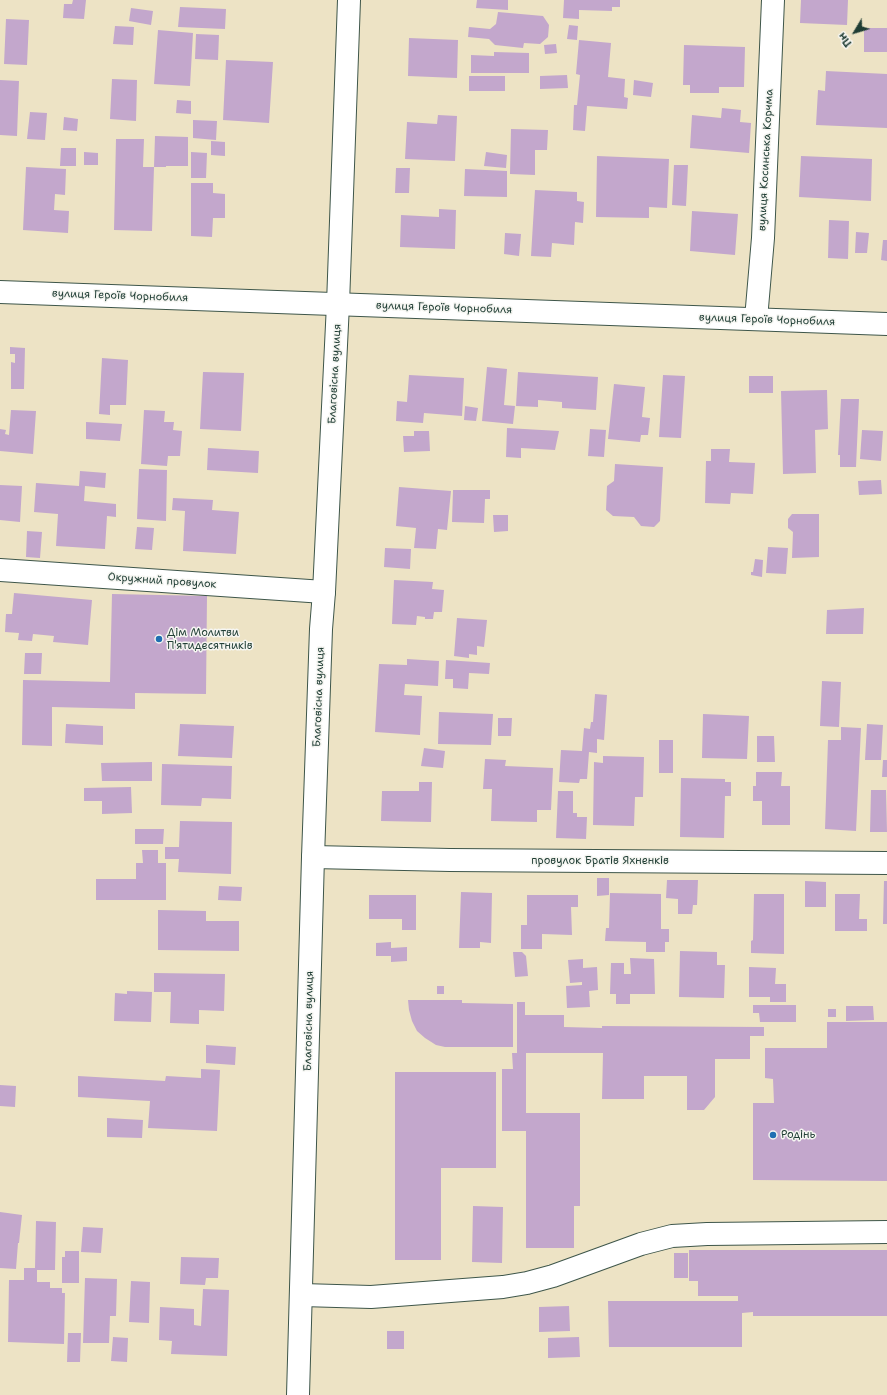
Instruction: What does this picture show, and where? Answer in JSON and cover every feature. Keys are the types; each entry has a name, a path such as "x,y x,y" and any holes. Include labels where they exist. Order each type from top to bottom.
{"street":[{"name":"Благовісна вулиця","path":"298,1395 321,629 338,304 349,0"},
{"name":"вулиця Косинська Корчма","path":"756,319 763,238 773,0"},
{"name":"вулиця Героїв Чорнобиля","path":"0,292 887,324"},
{"name":"Окружний провулок","path":"0,570 324,592"},
{"name":"провулок Братів Яхненків","path":"313,856 450,860 887,863"},
{"path":"302,1295 371,1297 503,1287 527,1283 553,1276 641,1244 672,1236 707,1234 887,1232"}],"building":[{"path":"73,0 86,0 84,19 63,18 64,4 72,4"},
{"path":"477,0 508,0 508,10 476,8"},
{"path":"564,0 620,0 620,7 612,7 612,11 579,10 579,19 563,18"},
{"path":"801,0 848,0 847,25 800,23"},
{"path":"180,7 226,9 225,29 178,27"},
{"path":"131,8 153,11 151,25 129,21"},
{"path":"498,12 543,16 549,25 548,37 540,44 524,43 523,48 495,45 489,39 468,37 469,27 490,29 496,24"},
{"path":"6,19 29,20 27,65 4,64"},
{"path":"569,25 578,26 577,40 567,39"},
{"path":"115,26 134,27 133,45 113,44"},
{"path":"864,28 887,28 887,52 864,52"},
{"path":"158,30 193,33 190,86 154,84"},
{"path":"196,34 219,35 218,60 195,59"},
{"path":"409,38 458,40 457,78 408,76"},
{"path":"579,40 611,43 608,77 625,79 624,97 628,98 627,109 587,106 585,131 573,130 574,105 577,105 580,75 576,74"},
{"path":"556,44 557,53 545,54 544,45"},
{"path":"684,45 745,47 744,87 719,87 719,93 690,93 690,85 683,85"},
{"path":"494,52 529,53 529,73 471,73 471,55 494,56"},
{"path":"226,60 273,62 269,123 223,120"},
{"path":"826,71 887,74 887,128 816,125 818,90 825,91"},
{"path":"567,75 568,88 540,89 540,76"},
{"path":"469,76 505,76 505,91 469,91"},
{"path":"112,79 137,80 136,121 110,119"},
{"path":"0,80 19,81 17,136 0,135"},
{"path":"634,80 653,83 651,97 633,95"},
{"path":"177,100 191,101 191,114 176,113"},
{"path":"722,108 741,110 740,122 751,123 749,153 690,148 692,115 721,118"},
{"path":"30,112 47,113 45,140 27,139"},
{"path":"438,115 457,116 455,161 405,159 407,122 437,124"},
{"path":"64,117 78,119 77,131 63,130"},
{"path":"193,120 217,121 216,140 193,138"},
{"path":"511,129 548,130 547,150 535,150 535,175 510,174"},
{"path":"155,136 188,137 188,166 154,167"},
{"path":"116,139 144,139 143,167 154,167 152,231 114,230"},
{"path":"211,141 225,142 225,156 211,155"},
{"path":"61,148 76,148 76,166 60,166"},
{"path":"84,152 98,153 98,165 84,165"},
{"path":"191,152 207,153 206,178 191,178"},
{"path":"486,152 507,155 506,168 484,166"},
{"path":"597,156 669,159 667,208 649,207 649,218 596,217"},
{"path":"801,156 872,159 871,201 799,197"},
{"path":"674,165 688,165 686,206 672,205"},
{"path":"26,167 66,169 65,195 55,194 54,210 69,211 68,233 23,230"},
{"path":"396,168 410,168 409,193 395,193"},
{"path":"465,169 507,171 507,197 464,196"},
{"path":"191,183 213,183 213,193 225,194 225,218 213,218 212,237 191,236"},
{"path":"535,190 577,192 577,201 584,202 583,223 575,222 574,245 552,243 551,257 531,256"},
{"path":"439,209 456,210 455,249 400,247 401,215 439,217"},
{"path":"692,211 738,214 735,255 690,251"},
{"path":"829,220 849,221 848,259 828,258"},
{"path":"856,232 869,233 867,253 855,253"},
{"path":"505,233 521,234 519,256 504,254"},
{"path":"883,240 887,240 887,261 881,260"},
{"path":"10,347 25,348 24,389 11,389 11,362 15,363 15,354 10,354"},
{"path":"102,358 128,360 126,405 110,405 110,415 99,414"},
{"path":"487,367 507,369 504,405 515,406 513,424 482,421"},
{"path":"203,372 244,373 241,431 200,429"},
{"path":"518,372 598,377 596,410 562,408 562,402 538,400 538,407 516,406"},
{"path":"409,375 464,378 462,416 424,413 423,423 396,421 397,401 407,402"},
{"path":"663,375 685,376 681,438 659,437"},
{"path":"749,376 773,376 773,393 749,393"},
{"path":"614,384 645,387 642,417 650,418 648,435 641,435 640,442 608,439"},
{"path":"827,390 828,429 815,430 816,473 783,474 781,391"},
{"path":"841,399 859,399 856,467 840,467 840,455 838,455"},
{"path":"465,406 478,408 476,421 464,420"},
{"path":"11,410 36,411 33,454 0,451 0,429 6,430 5,434 9,435"},
{"path":"144,410 165,411 164,422 174,422 173,430 182,431 180,456 168,456 167,466 141,464"},
{"path":"86,422 122,424 120,441 86,439"},
{"path":"507,428 559,431 555,450 521,448 521,458 506,457"},
{"path":"590,429 606,430 604,457 588,456"},
{"path":"862,430 883,431 881,461 860,459"},
{"path":"414,431 429,431 430,451 404,452 403,436 414,436"},
{"path":"208,448 259,451 258,473 207,470"},
{"path":"711,449 730,449 729,462 755,463 753,494 731,493 730,504 705,503 706,461 711,461"},
{"path":"615,464 663,467 660,521 654,527 641,526 634,517 613,516 606,510 607,486 614,481"},
{"path":"139,469 167,470 166,521 137,519"},
{"path":"80,471 106,473 105,488 85,486 84,501 116,504 116,517 107,516 105,549 56,546 58,514 34,512 36,483 79,486"},
{"path":"881,480 882,494 859,495 858,481"},
{"path":"0,485 22,486 20,522 0,520"},
{"path":"399,487 451,491 447,530 438,529 436,549 414,548 416,528 396,526"},
{"path":"453,490 490,490 490,499 485,499 484,523 452,522"},
{"path":"173,498 213,500 212,510 239,512 236,554 183,551 185,511 172,510"},
{"path":"792,514 819,514 819,557 792,558 793,532 788,528 788,519"},
{"path":"493,515 508,515 508,531 494,532"},
{"path":"137,527 154,528 152,550 135,549"},
{"path":"27,531 42,532 40,558 26,557"},
{"path":"768,547 788,548 786,574 766,573"},
{"path":"385,548 411,549 410,569 384,567"},
{"path":"755,559 763,560 762,577 751,575 751,572 753,572"},
{"path":"394,580 433,582 432,589 444,590 442,612 434,612 433,619 425,619 425,617 417,616 416,625 392,624"},
{"path":"14,593 92,600 88,645 53,642 54,636 33,634 32,641 18,640 19,633 5,632 6,614 12,614"},
{"name":"Дім Молитви П'ятидесятників","path":"112,594 207,596 206,694 135,693 135,709 52,707 52,746 22,745 23,680 110,682"},
{"path":"864,608 863,634 826,634 827,610"},
{"path":"457,618 487,620 484,647 477,646 477,655 469,654 469,658 454,656"},
{"path":"25,653 42,653 41,674 24,674"},
{"path":"407,659 439,661 438,686 405,684 404,695 422,696 420,735 375,732 379,664 407,665"},
{"path":"446,660 490,663 489,674 469,673 468,689 453,688 453,679 445,679"},
{"path":"822,681 841,682 839,727 820,726"},
{"path":"595,694 607,695 604,740 597,739 597,753 589,752 587,779 580,779 579,783 559,782 561,750 582,751 584,728 590,729 591,722 593,722"},
{"path":"439,712 493,714 491,745 438,744"},
{"path":"703,714 749,716 747,759 702,758"},
{"path":"498,718 512,718 511,736 498,736"},
{"path":"66,724 103,726 103,745 65,743"},
{"path":"180,724 234,726 232,758 178,756"},
{"path":"867,724 883,725 881,760 865,760"},
{"path":"841,727 861,728 856,831 825,829 828,740 841,740"},
{"path":"757,736 774,736 775,762 757,762"},
{"path":"659,740 673,740 673,773 659,773"},
{"path":"424,748 445,751 443,768 421,766"},
{"path":"603,756 644,757 643,797 635,797 634,826 593,825 594,762 603,763"},
{"path":"485,759 506,760 505,766 553,768 551,810 537,810 537,822 491,821 492,789 483,789"},
{"path":"883,760 887,760 887,777 882,777"},
{"path":"152,762 152,781 102,781 101,763"},
{"path":"162,764 232,766 231,799 202,798 201,806 161,805"},
{"path":"756,772 782,772 781,786 790,786 790,825 762,825 762,801 753,801 753,786 756,786"},
{"path":"681,778 725,779 725,782 731,782 731,796 725,796 724,838 680,837"},
{"path":"419,782 432,782 431,822 381,821 382,791 419,791"},
{"path":"131,787 132,813 102,814 102,801 84,801 84,788"},
{"path":"871,790 886,790 887,832 870,832"},
{"path":"558,791 573,791 573,813 577,813 577,817 587,817 586,839 556,838"},
{"path":"180,821 232,822 231,874 178,872 179,859 165,859 165,847 179,847"},
{"path":"135,829 164,829 163,844 135,844"},
{"path":"142,850 158,850 158,863 166,863 166,900 96,900 96,879 136,879 136,863 143,863"},
{"path":"597,878 609,878 609,895 597,896"},
{"path":"667,880 698,880 697,905 693,905 692,914 678,914 678,899 666,898"},
{"path":"805,881 826,882 826,907 805,907"},
{"path":"884,881 887,881 887,924 883,924"},
{"path":"219,886 242,887 241,901 218,900"},
{"path":"461,892 492,893 491,943 480,942 480,948 459,948"},
{"path":"610,893 661,894 661,929 669,929 669,942 665,942 665,952 646,952 646,942 605,941 606,928 609,928"},
{"path":"754,894 784,894 784,954 751,953 751,941 753,940"},
{"path":"835,894 860,894 859,919 867,919 867,931 835,931"},
{"path":"369,895 416,895 416,930 402,930 402,919 369,919"},
{"path":"527,895 578,895 578,907 571,907 572,935 542,934 542,949 521,949 521,925 527,925"},
{"path":"158,910 206,911 206,921 239,921 239,951 158,950"},
{"path":"391,942 391,948 407,947 407,961 391,962 391,956 376,956 376,943"},
{"path":"680,951 717,952 717,965 725,965 724,998 679,997"},
{"path":"513,952 522,952 526,956 528,976 515,977"},
{"path":"630,958 654,959 655,994 630,994 630,1004 616,1004 616,994 610,994 611,963 624,963 624,974 631,974"},
{"path":"583,959 583,968 597,967 598,990 589,991 590,1007 567,1008 566,986 582,985 582,982 570,983 568,960"},
{"path":"749,967 776,968 775,984 786,984 786,1002 770,1002 770,997 749,997"},
{"path":"154,973 225,974 224,1011 199,1010 199,1024 170,1023 171,992 154,992"},
{"path":"437,986 444,986 444,994 437,994"},
{"path":"127,991 152,992 151,1022 114,1021 115,993 127,994"},
{"path":"408,1000 462,1000 462,1003 513,1004 513,1047 445,1047 436,1045 417,1031 412,1021"},
{"path":"517,1002 525,1002 525,1015 564,1015 564,1027 764,1027 764,1036 750,1036 750,1059 715,1059 715,1097 704,1110 687,1110 687,1076 644,1076 644,1099 602,1099 603,1053 526,1053 526,1113 580,1113 580,1206 574,1206 574,1248 526,1248 526,1131 502,1131 502,1069 513,1069 512,1053 517,1053"},
{"path":"753,1005 796,1005 796,1022 760,1022 759,1013 753,1013"},
{"path":"846,1006 873,1006 874,1020 846,1021"},
{"path":"828,1009 836,1009 836,1017 828,1017"},
{"path":"827,1022 887,1022 887,1181 753,1180 753,1103 774,1103 773,1079 765,1078 765,1048 827,1048"},
{"path":"206,1045 236,1047 235,1065 206,1063"},
{"path":"201,1069 220,1070 217,1131 148,1128 150,1101 78,1097 78,1076 165,1081 166,1076 201,1078"},
{"path":"395,1072 496,1072 496,1168 441,1168 441,1260 395,1260"},
{"path":"0,1085 16,1086 15,1107 0,1106"},
{"path":"107,1118 143,1120 142,1138 107,1137"},
{"path":"473,1206 503,1207 502,1263 472,1262"},
{"path":"0,1212 22,1215 16,1269 0,1268"},
{"path":"36,1221 56,1222 55,1270 37,1270 37,1282 50,1282 50,1288 62,1288 62,1293 65,1293 64,1344 8,1342 9,1280 24,1280 24,1268 35,1268"},
{"path":"83,1227 103,1228 101,1253 81,1252"},
{"path":"689,1250 887,1250 887,1316 753,1316 753,1312 742,1313 742,1347 609,1347 608,1301 738,1301 738,1296 698,1296 698,1281 689,1281"},
{"path":"65,1251 79,1251 79,1283 62,1283 62,1257 65,1257"},
{"path":"674,1253 688,1253 688,1278 674,1278"},
{"path":"181,1257 219,1258 218,1278 206,1278 205,1285 180,1284"},
{"path":"85,1278 117,1279 116,1316 110,1316 109,1343 83,1343"},
{"path":"131,1281 150,1282 149,1323 129,1322"},
{"path":"203,1289 229,1290 227,1356 171,1354 172,1341 159,1340 160,1307 194,1309 194,1325 201,1326"},
{"path":"569,1306 570,1331 539,1332 539,1307"},
{"path":"387,1331 404,1331 404,1349 387,1349"},
{"path":"68,1333 81,1333 80,1362 67,1362"},
{"path":"113,1337 128,1338 127,1362 111,1361"},
{"path":"579,1337 580,1357 548,1358 548,1338"}],"place":[{"name":"Дім Молитви П'ятидесятників","path":"159,639"},
{"name":"Родінь","path":"773,1135"}]}
